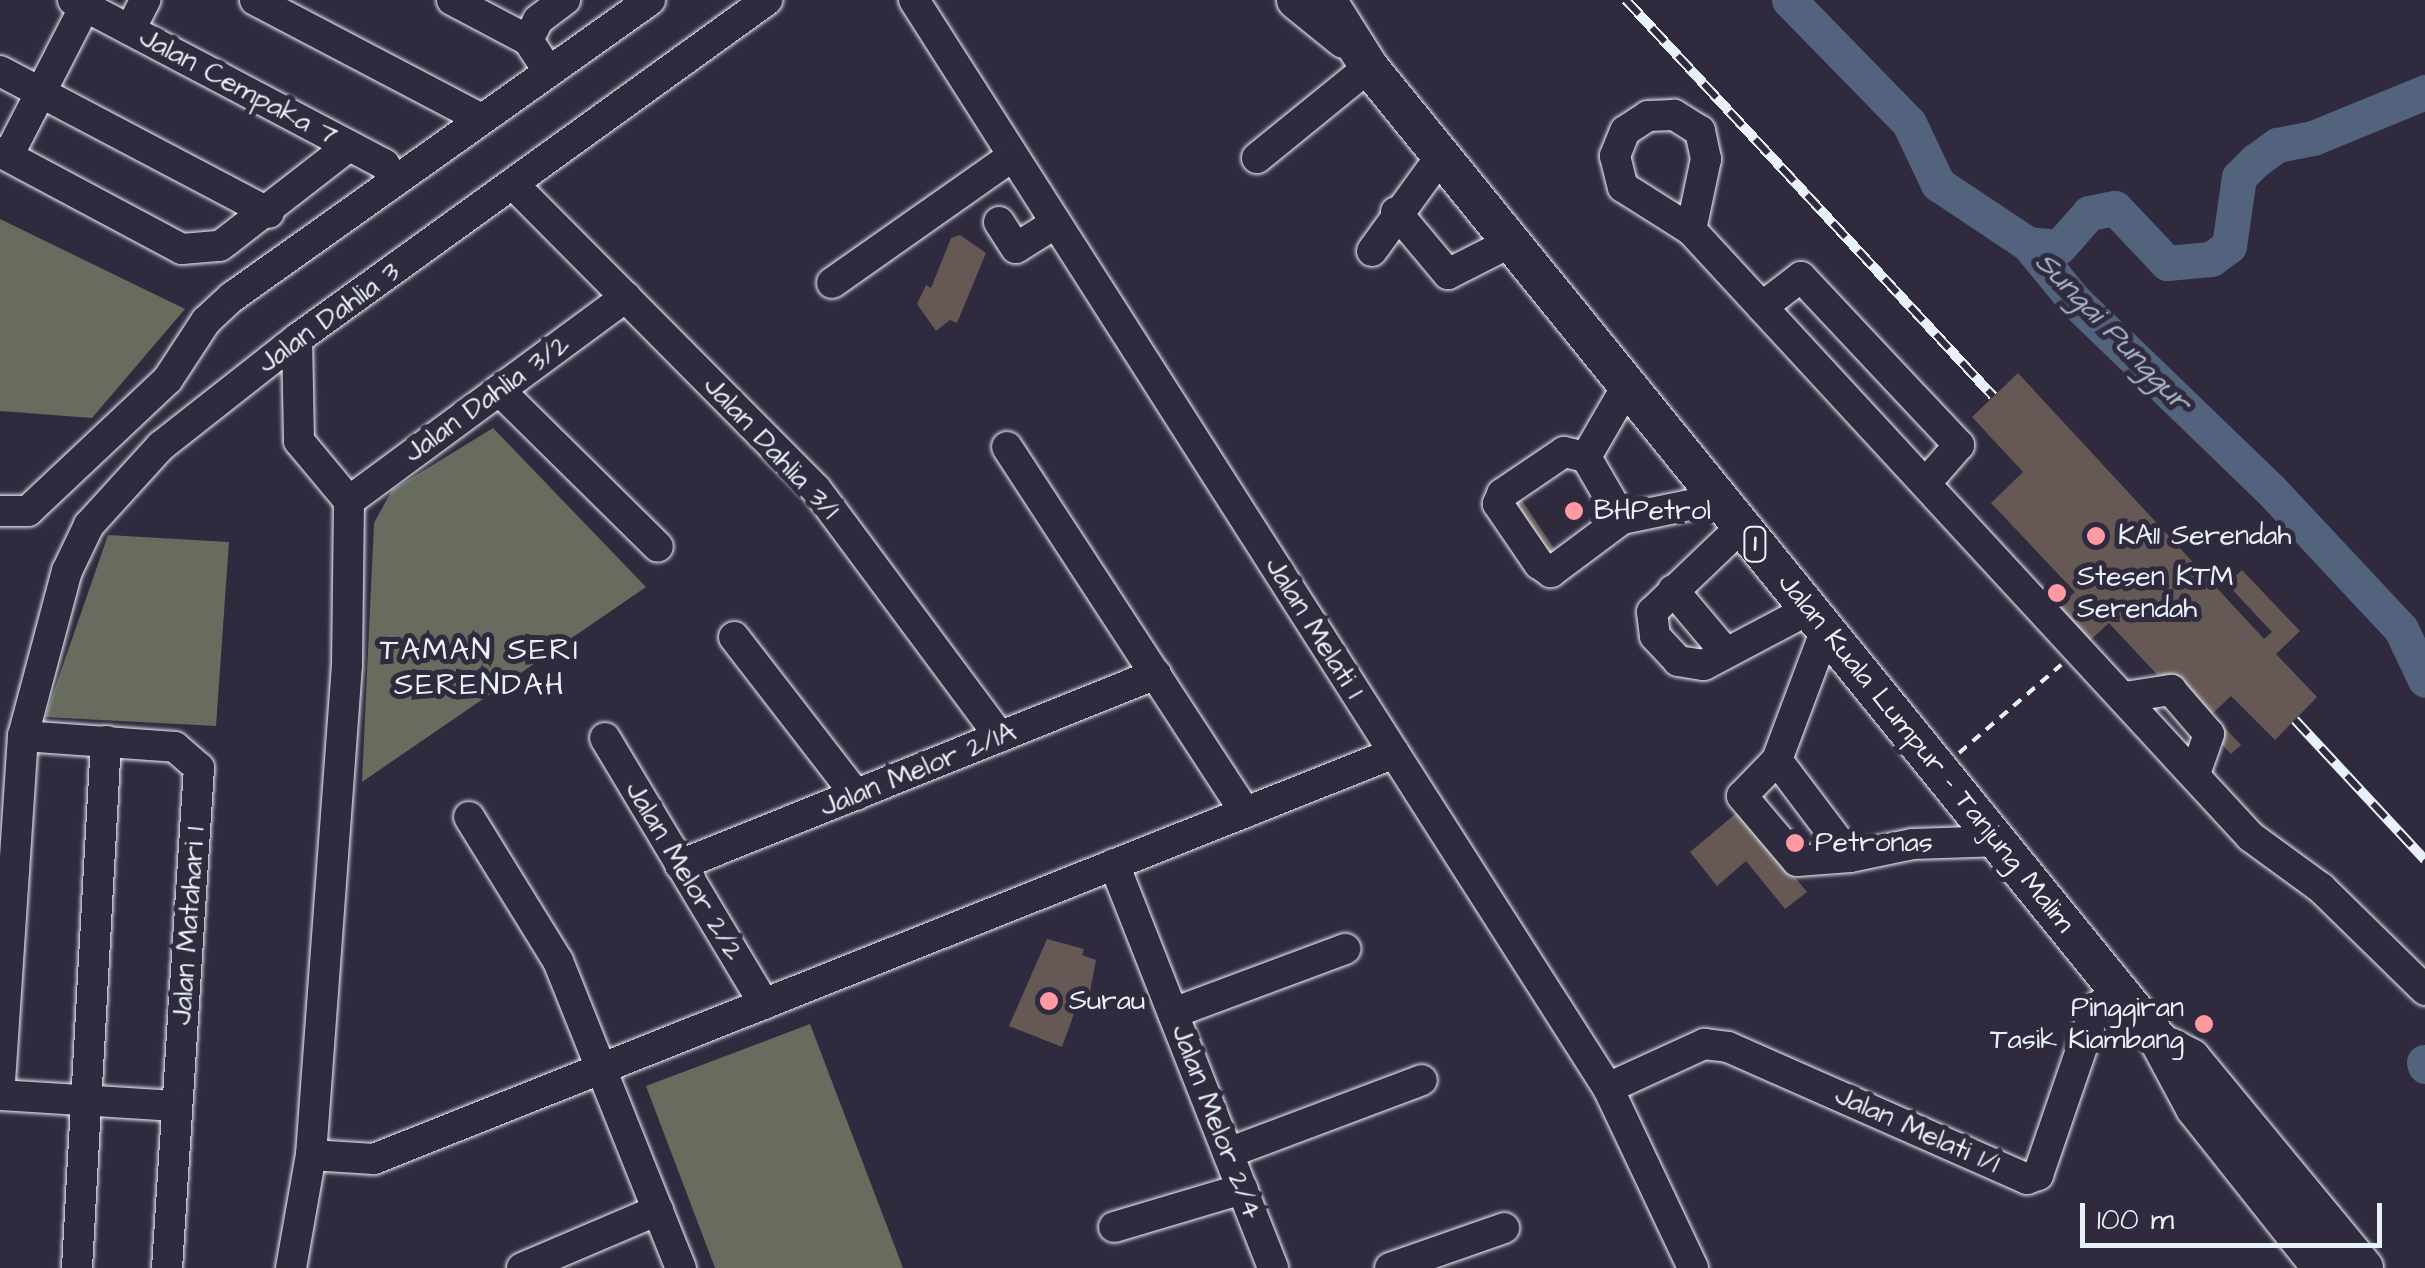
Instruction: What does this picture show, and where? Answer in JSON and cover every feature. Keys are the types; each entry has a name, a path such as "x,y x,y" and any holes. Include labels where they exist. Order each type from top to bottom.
{"main road":[{"name":"Jalan Kuala Lumpur - Tanjung Malim","path":"1296,0 1361,57"},
{"name":"Jalan Kuala Lumpur - Tanjung Malim","path":"1328,0 1361,57 1817,621 2002,841 2159,1042 2195,1108 2322,1268"},
{"name":"Jalan Kuala Lumpur - Tanjung Malim","path":"2159,1042 2191,1058 2364,1268"}],"street":[{"path":"130,30 145,0"},
{"path":"255,0 482,120"},
{"path":"452,0 528,40 549,72"},
{"path":"528,40 538,20 565,0"},
{"path":"0,511 28,511 168,379 206,320 232,297 650,0"},
{"name":"Jalan Dahlia 3","path":"0,1082 9,793 67,571 90,524 161,446 297,340 766,0"},
{"name":"Jalan Melati 1","path":"914,0 1608,1088 1692,1268"},
{"path":"79,3 41,92 4,154 182,249 220,246 269,212 349,146"},
{"name":"Jalan Cempaka 7","path":"79,3 384,164 396,180"},
{"path":"1257,158 1361,57"},
{"path":"0,71 269,212"},
{"path":"832,283 1013,156"},
{"path":"1372,251 1396,212 1441,156"},
{"name":"Jalan Dahlia 3/1","path":"513,184 816,488 1000,736"},
{"path":"1396,212 1448,274 1511,242"},
{"path":"999,222 1016,248 1056,223"},
{"path":"1691,230 2125,697 2170,690 2209,734 2195,774 2252,836 2321,888 2425,990"},
{"path":"1762,306 1801,278 1959,445 1926,483"},
{"name":"Jalan Dahlia 3/2","path":"349,501 626,298"},
{"path":"291,1268 312,1155 346,665 349,501 299,441 297,340"},
{"path":"1586,456 1628,386"},
{"path":"499,390 658,547"},
{"path":"1007,448 1246,812"},
{"path":"1586,456 1564,452 1502,494 1498,504 1539,564 1551,572 1622,520 1730,513"},
{"path":"1586,456 1622,520"},
{"path":"1730,513 1652,612 1655,636 1689,666 1817,621"},
{"path":"1673,590 1726,654"},
{"path":"1817,621 1777,760 1742,796 1797,860 1850,857 1913,844 2002,841"},
{"path":"734,637 856,794"},
{"name":"Jalan Melor 2/1A","path":"680,865 1156,674"},
{"name":"Jalan Matahari 1","path":"23,736 175,747 199,768 167,1268"},
{"name":"Jalan Melor 2/2","path":"605,738 764,1004"},
{"path":"77,1268 106,741"},
{"path":"312,1155 374,1159 1394,753"},
{"path":"1777,760 1850,857"},
{"path":"469,817 558,961 681,1268"},
{"name":"Jalan Melor 2/4","path":"1114,864 1273,1268"},
{"path":"1173,1013 1345,949"},
{"name":"Jalan Melati 1/1","path":"1608,1088 1704,1044 1728,1047 2027,1179 2038,1175 2095,1009 2118,991"},
{"path":"1228,1153 1422,1080"},
{"path":"0,1095 177,1106"},
{"path":"1114,1228 1242,1188"},
{"path":"522,1268 658,1210"},
{"path":"1390,1268 1504,1228"}],"path":[{"path":"1939,770 2080,649"}],"green space":[{"path":"0,219 185,309 92,418 0,411"},
{"path":"493,428 646,587 362,782 374,523 392,490"},
{"path":"108,535 229,542 216,726 45,717"},
{"path":"810,1024 903,1268 715,1268 646,1086"}],"building":[{"path":"960,235 986,253 957,323 950,320 936,331 917,304 926,285 931,288 951,238"},
{"name":"KA11 Serendah","path":"2018,373 2264,639 2272,632 2227,584 2242,570 2300,631 2276,654 2317,697 2275,740 2231,696 2212,714 2241,745 2231,754 2109,623 2086,644 2055,611 2075,592 1991,503 2023,472 1972,417"},
{"path":"1515,490 1566,566 1547,579 1496,503"},
{"path":"1740,810 1807,892 1785,909 1746,861 1717,886 1690,852"},
{"name":"Surau","path":"1047,939 1084,949 1082,955 1096,960 1090,992 1083,989 1062,1047 1009,1026"}],"waterway":[{"name":"Sungai Punggur","path":"1789,0 1909,123 1938,184 2028,244 2074,300 2270,489 2401,629 2425,680"},
{"path":"2028,244 2059,247 2089,213 2115,208 2167,263 2211,259 2229,246 2239,177 2255,161 2277,145 2313,138 2425,92"},
{"name":"Sungai Punggur","path":"2424,1062 2425,1066"}],"railway":[{"path":"1626,0 1993,396"},
{"path":"2295,720 2425,860"}],"place":[{"name":"BHPetrol","path":"1574,511"},
{"name":"KA11 Serendah","path":"2096,536"},
{"name":"Stesen KTM Serendah","path":"2057,593"},
{"name":"Petronas","path":"1795,843"},
{"name":"Surau","path":"1049,1001"},
{"name":"Pinggiran Tasik Kiambang","path":"2204,1024"}],"district":[{"name":"TAMAN SERI SERENDAH","path":"480,667"}]}
